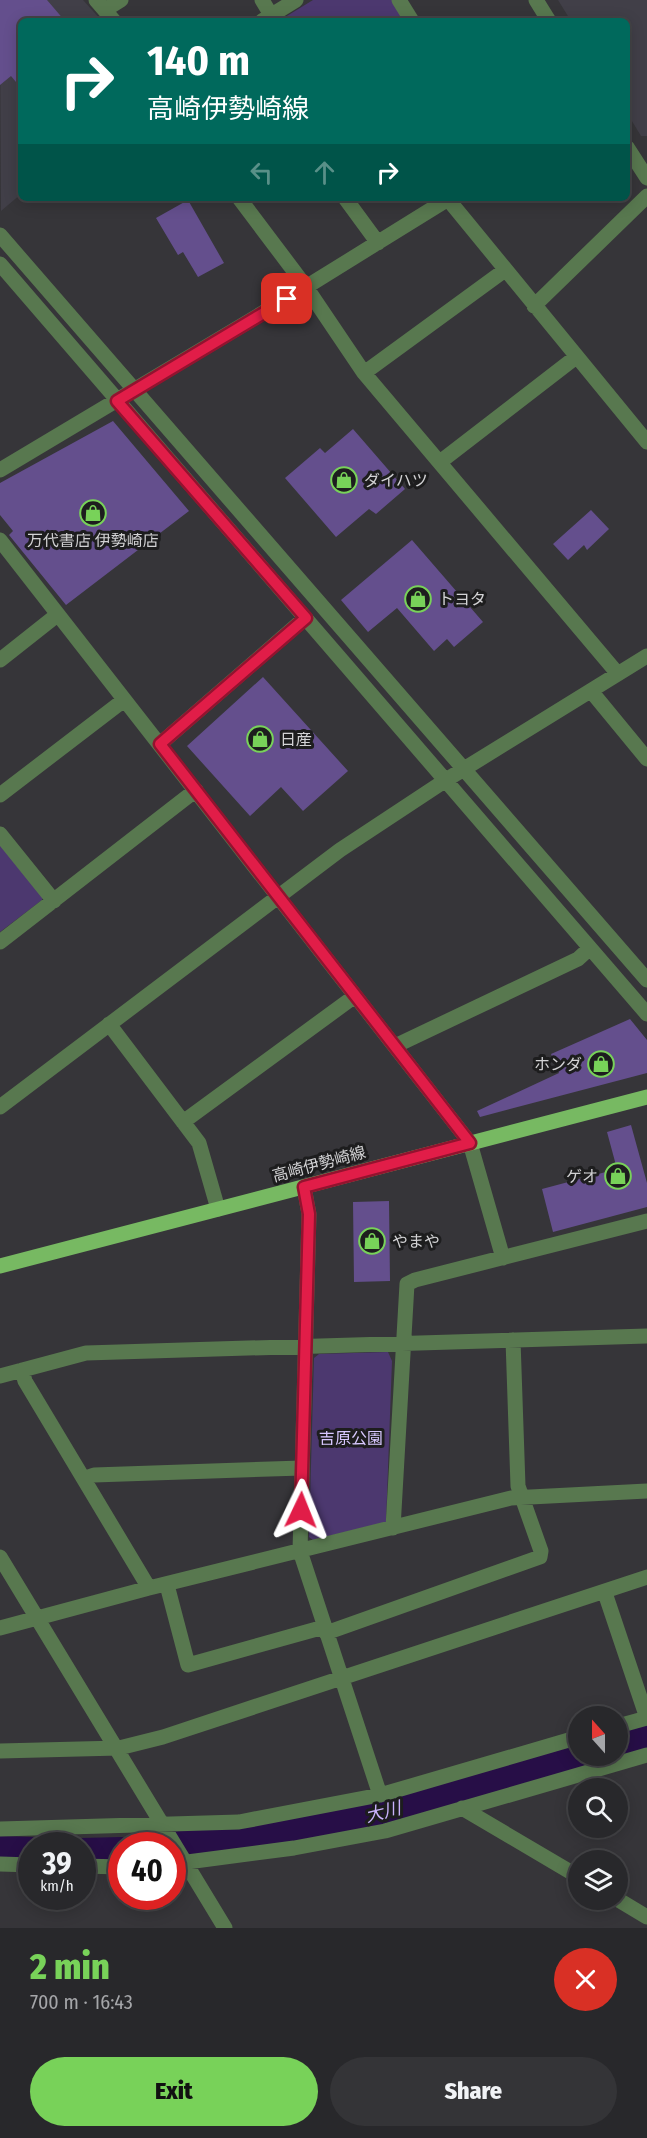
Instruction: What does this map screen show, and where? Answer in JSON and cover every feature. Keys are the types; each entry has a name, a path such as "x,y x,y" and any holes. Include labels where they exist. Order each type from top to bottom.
{"main road":[{"name":"高崎伊勢崎線","path":"0,1266 647,1097"}],"street":[{"path":"105,10 121,0"},
{"path":"262,0 266,18 296,0"},
{"path":"399,0 410,18"},
{"path":"536,0 547,18"},
{"path":"642,158 647,178"},
{"path":"534,306 647,196"},
{"path":"241,201 306,287 364,373 618,674"},
{"path":"347,201 378,243"},
{"path":"0,470 306,287 442,201"},
{"path":"449,201 647,442"},
{"path":"0,235 647,980"},
{"path":"0,264 647,1014"},
{"path":"364,373 506,270"},
{"path":"440,462 576,357"},
{"path":"0,540 470,1143 503,1258"},
{"path":"0,660 57,615"},
{"path":"160,744 306,618"},
{"path":"0,1107 340,850 446,780 647,656"},
{"path":"591,691 647,759"},
{"path":"0,795 124,700"},
{"path":"0,942 196,790"},
{"path":"0,834 54,901"},
{"path":"394,1046 578,959 590,948"},
{"path":"183,1122 355,996"},
{"path":"109,1024 203,1152 218,1209"},
{"path":"304,1187 309,1214 300,1551 380,1795"},
{"path":"393,1528 407,1284 415,1280 647,1221"},
{"path":"0,1376 86,1353 647,1336"},
{"path":"167,1585 188,1665 325,1630 540,1557 541,1551 518,1486 513,1340"},
{"path":"22,1370 25,1381 149,1588"},
{"path":"85,1478 94,1475 302,1468"},
{"path":"0,1628 149,1588 522,1497 647,1491"},
{"path":"0,1557 119,1748 165,1832"},
{"path":"0,1751 119,1748 163,1737 647,1577"},
{"path":"604,1593 647,1718 628,1723"},
{"path":"0,1829 163,1827 238,1822 380,1795 568,1740"},
{"path":"186,1861 343,1840 647,1755"},
{"path":"462,1808 568,1871"},
{"path":"0,1864 18,1865"},
{"path":"186,1871 225,1928"},
{"path":"628,1906 647,1917"}],"shaded area":[{"path":"0,0 83,0 99,18 18,18 18,197 1,211"},
{"path":"558,0 647,0 647,136 641,136 630,118 630,18 569,18"}],"green space":[{"path":"313,0 393,0 404,18 284,18"},
{"path":"0,841 43,895 42,900 0,932"},
{"name":"吉原公園","path":"388,1352 392,1361 386,1522 313,1540 309,1537 314,1358 319,1354"}],"building":[{"path":"0,0 47,0 62,18 18,18 18,84 11,76 0,85"},
{"path":"189,201 224,263 198,277 183,252 178,255 156,218"},
{"name":"万代書店 伊勢崎店","path":"113,421 189,511 66,605 9,535 13,531 0,515 0,483"},
{"path":"353,429 405,489 376,514 369,509 336,537 285,478 320,448 325,453"},
{"path":"591,510 609,529 587,550 584,545 568,560 553,544"},
{"path":"412,540 483,622 454,647 447,639 434,651 397,608 368,632 341,600"},
{"path":"263,677 348,771 303,811 281,787 250,816 187,746"},
{"name":"ホンダ","path":"630,1019 647,1040 647,1073 480,1117 477,1111 559,1073 551,1054"},
{"name":"ゲオ","path":"631,1125 647,1183 647,1207 553,1232 542,1189 617,1169 607,1132"},
{"name":"やまや","path":"389,1201 390,1281 354,1282 353,1202"}],"waterway":[{"name":"大川","path":"628,1744 647,1738"},
{"name":"大川","path":"186,1844 370,1817 568,1761"},
{"name":"大川","path":"0,1850 18,1851"},
{"name":"大川","path":"96,1852 108,1851"}],"place":[{"name":"ダイハツ","path":"344,480"},
{"name":"万代書店 伊勢崎店","path":"93,513"},
{"name":"トヨタ","path":"418,599"},
{"name":"日産","path":"260,739"},
{"name":"ホンダ","path":"601,1064"},
{"name":"ゲオ","path":"618,1176"},
{"name":"やまや","path":"372,1241"}],"route":[{"path":"287,299 117,401 306,618 160,744 470,1143 304,1187 309,1214 301,1510"}]}
